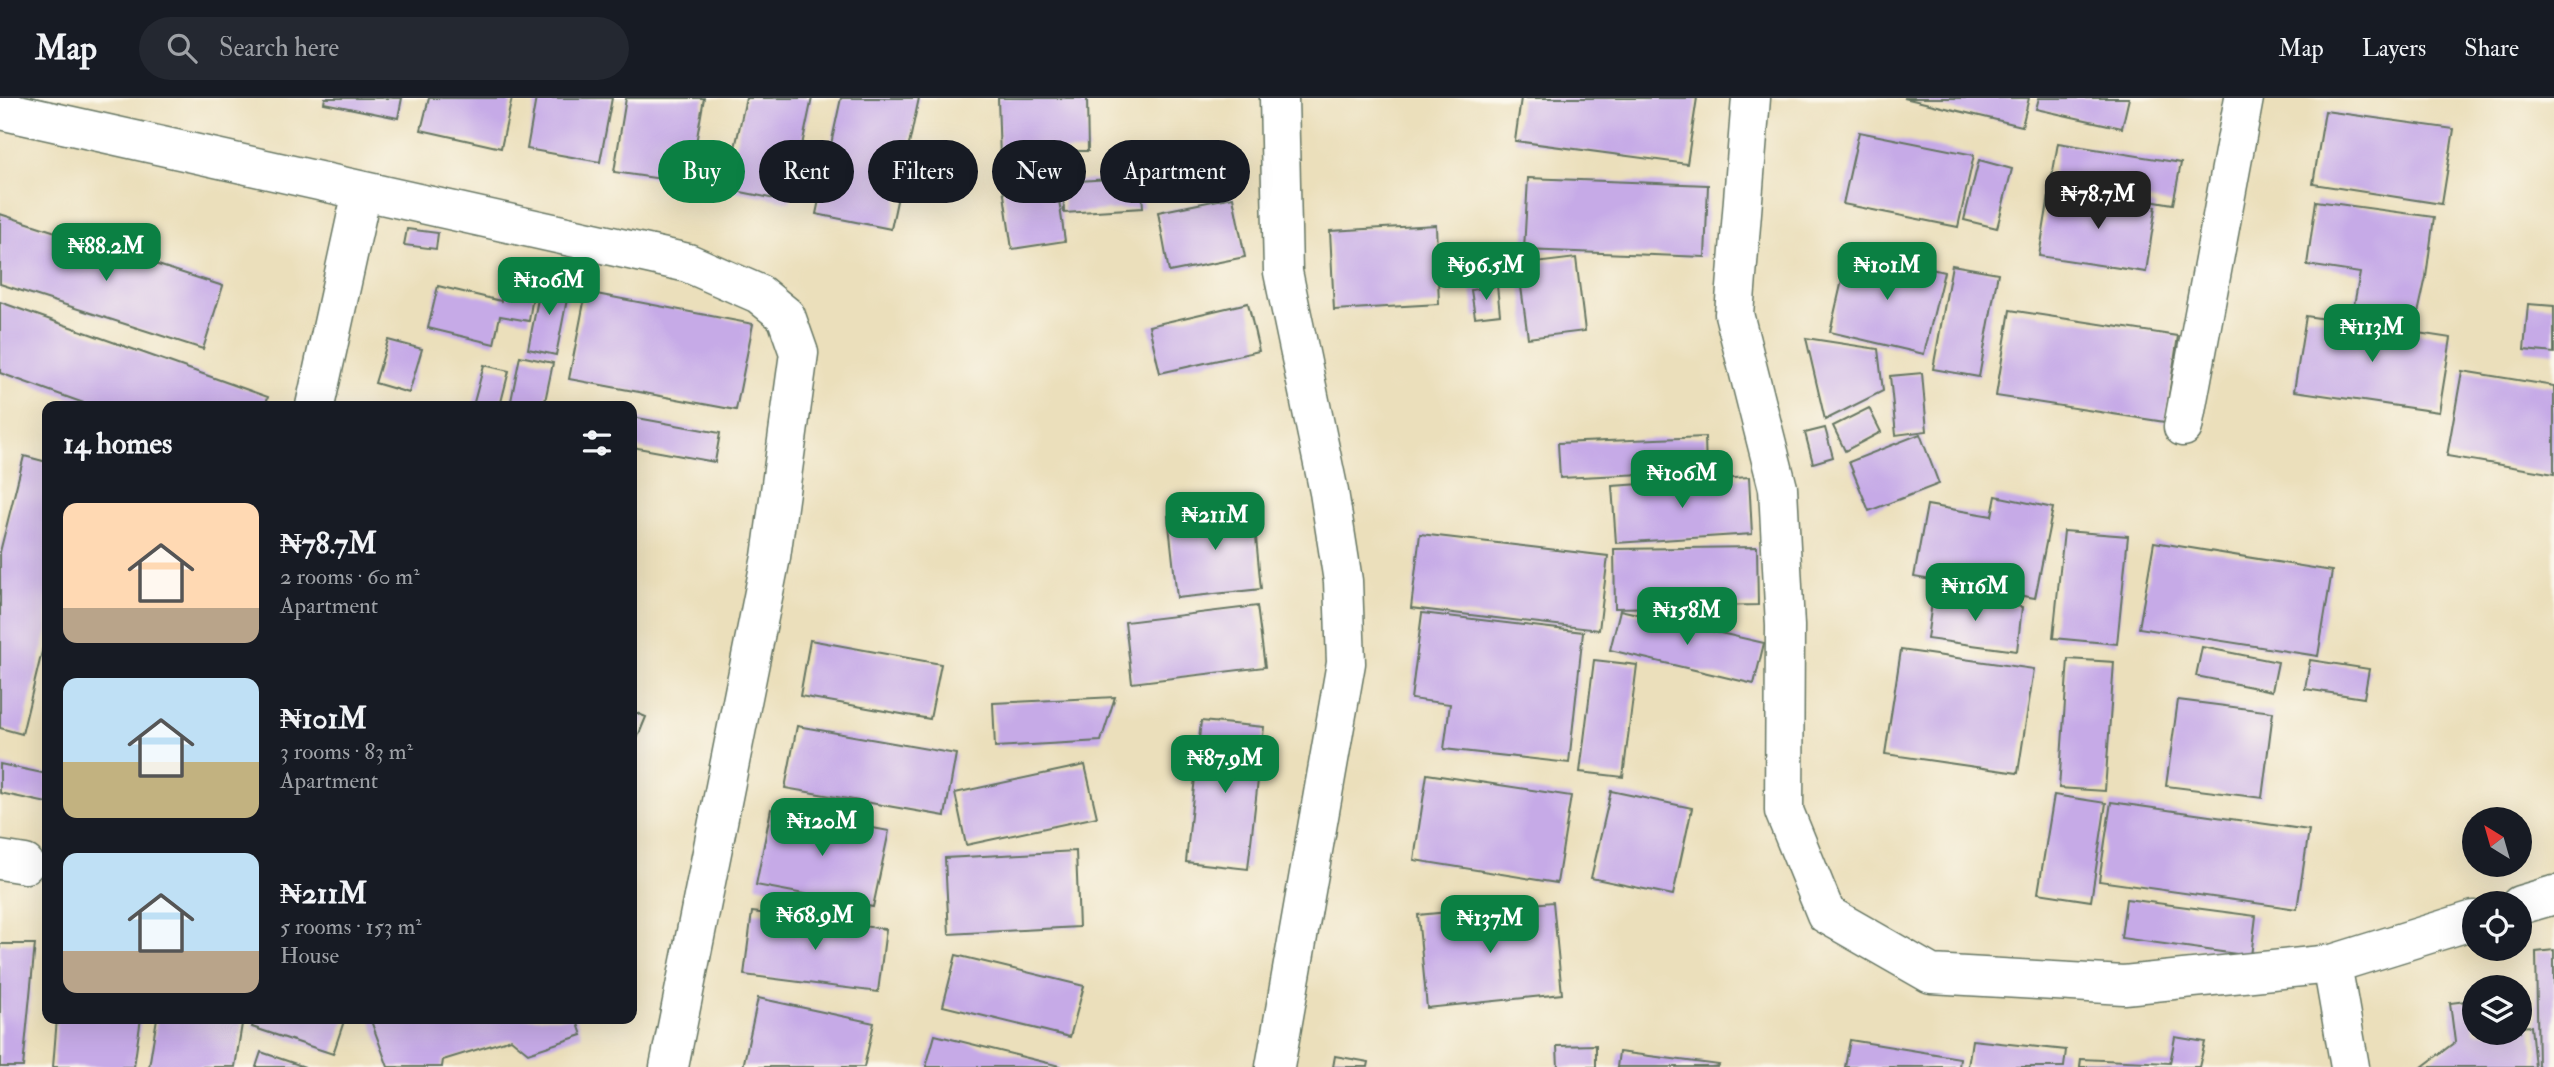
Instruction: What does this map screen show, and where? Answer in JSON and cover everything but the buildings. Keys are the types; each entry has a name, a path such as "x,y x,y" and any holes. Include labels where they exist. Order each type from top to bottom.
{"street":[{"path":"1275,1067 1346,663 1343,581 1337,543 1283,272 1279,98"},
{"path":"1751,98 1734,314 1777,488 1785,626 1784,811 1826,914 1931,974 2124,985 2332,964 2462,924"},
{"path":"2182,427 2244,98"},
{"path":"0,110 688,263 759,293 786,316 799,353 771,557 669,1067"},
{"path":"316,401 362,191"},
{"path":"2532,901 2554,895"},
{"path":"2332,964 2350,1067"}]}
